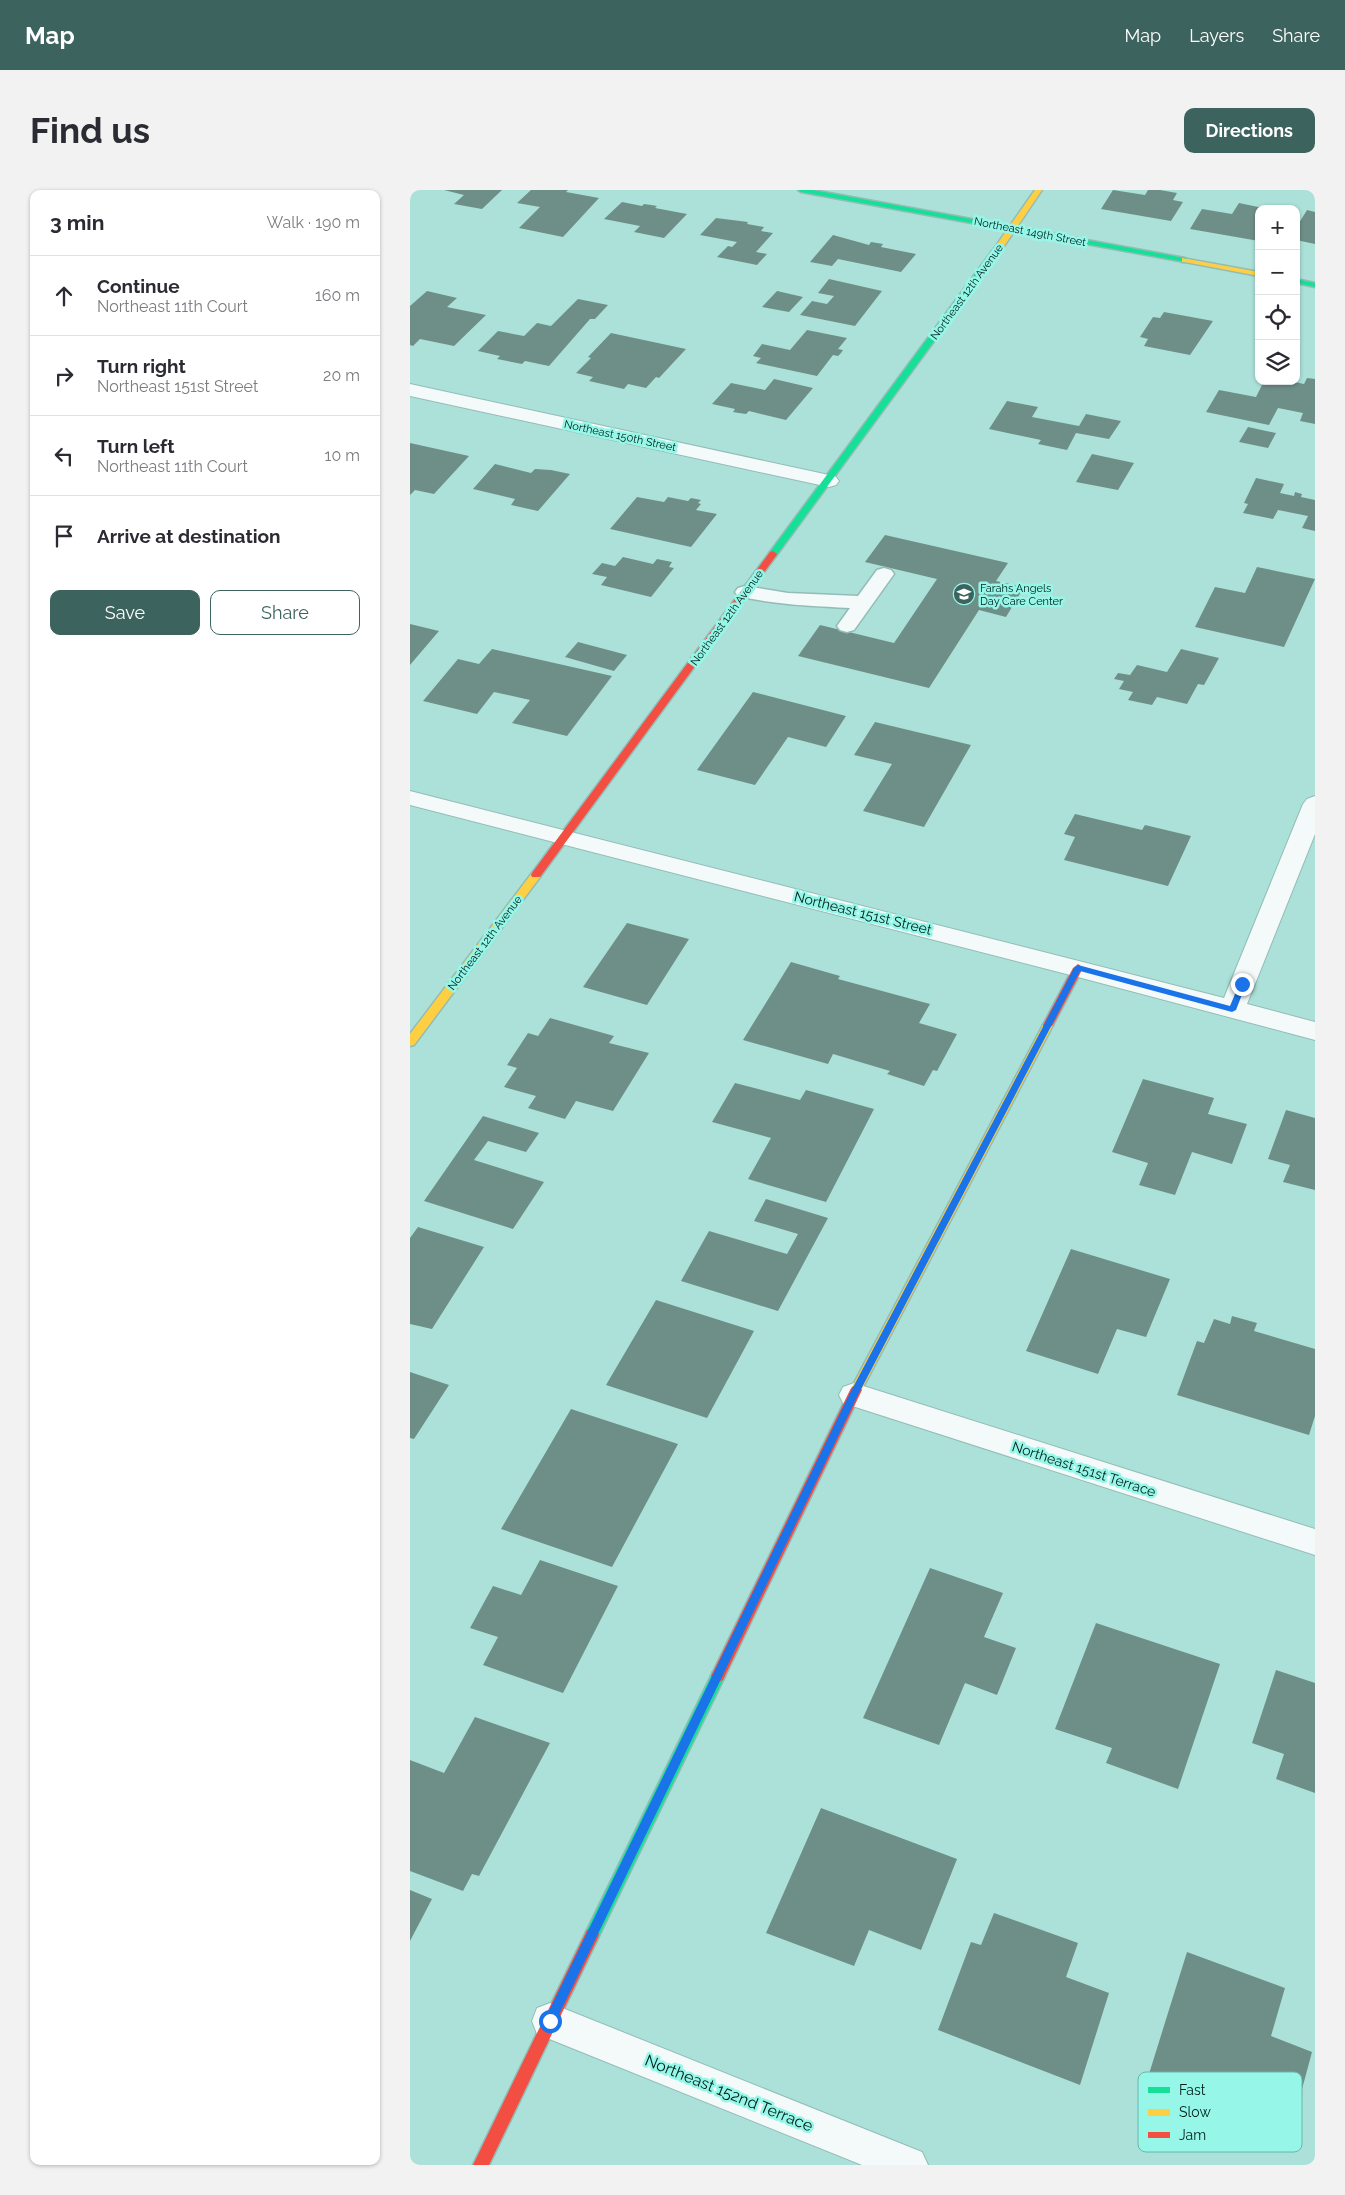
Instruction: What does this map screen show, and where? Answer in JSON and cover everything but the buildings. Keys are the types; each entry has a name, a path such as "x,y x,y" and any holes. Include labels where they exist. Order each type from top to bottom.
{"street":[{"name":"Northeast 149th Street","path":"801,190 1255,273"},
{"name":"Northeast 12th Avenue","path":"410,1042 566,837 745,592 830,482 1013,229 1039,190"},
{"path":"1300,282 1315,284"},
{"name":"Northeast 150th Street","path":"410,390 830,482"},
{"name":"Northeast 151st Street","path":"410,798 1078,968 1315,1031"},
{"path":"1232,1010 1315,804"},
{"path":"481,2165 854,1395 1078,968"},
{"name":"Northeast 151st Terrace","path":"854,1395 1315,1542"},
{"name":"Northeast 152nd Terrace","path":"550,2021 909,2165"}],"lane":[{"path":"847,626 884,574"},
{"path":"745,592 788,599 865,602"}],"traffic: fast":[{"path":"801,190 1185,260"},
{"path":"773,554 995,253"},
{"path":"1300,282 1315,285"},
{"path":"592,1935 718,1676"}],"traffic: slow":[{"path":"995,253 1039,190"},
{"path":"1185,260 1255,273"},
{"path":"410,1042 536,875"},
{"path":"856,1390 1048,1025"}],"traffic: jam":[{"path":"536,875 773,554"},
{"path":"1048,1025 1078,968"},
{"path":"718,1676 856,1390"},
{"path":"481,2165 592,1935"}],"place":[{"name":"Farahs Angels Day Care Center","path":"964,594"}],"route":[{"path":"550,2021 854,1395 1078,968 1232,1010 1242,984"}]}
